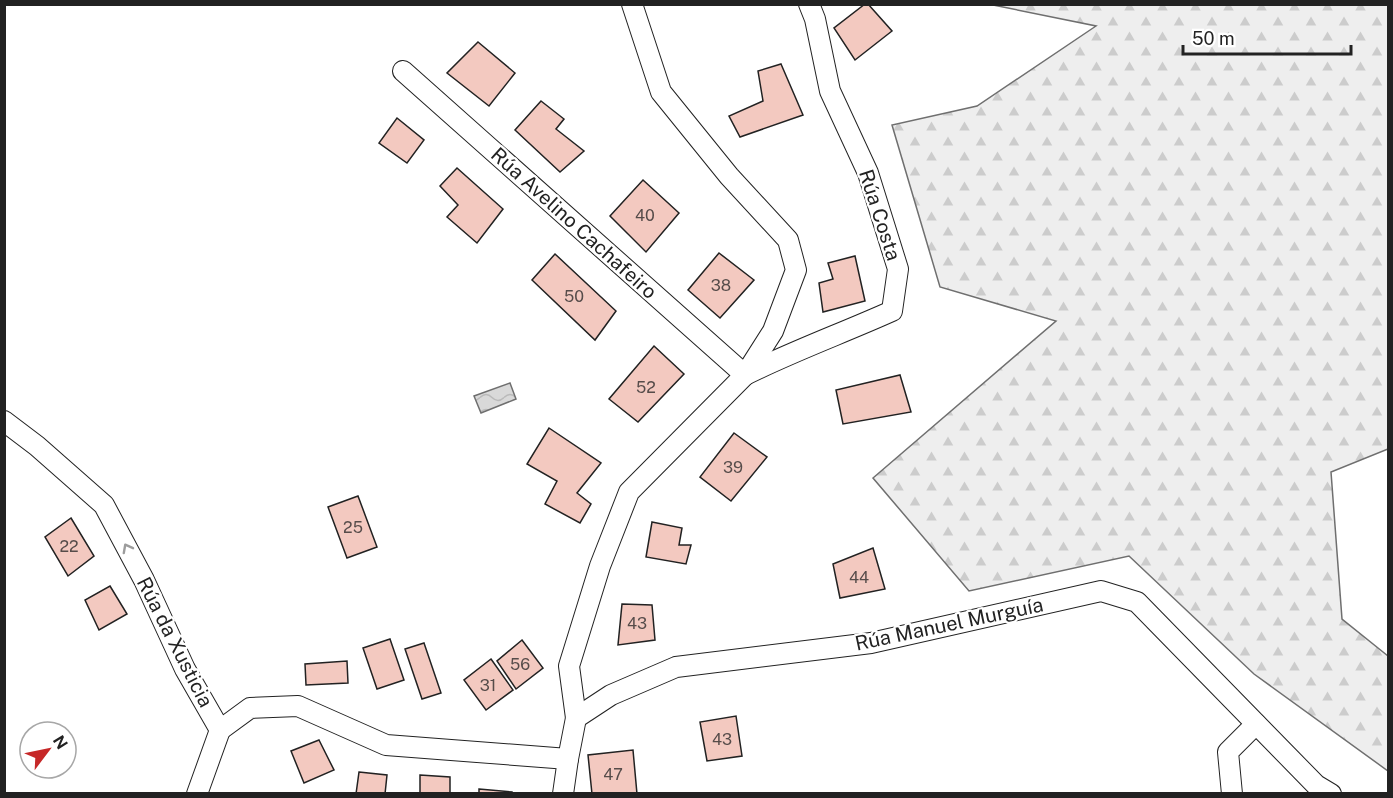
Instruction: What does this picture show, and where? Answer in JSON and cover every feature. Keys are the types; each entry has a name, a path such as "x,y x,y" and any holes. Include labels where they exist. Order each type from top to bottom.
{"street":[{"path":"563,794 576,718 569,666 600,566 629,492 745,375 773,331 795,270 788,240 729,176 661,92 632,4"},
{"name":"Rúa Costa","path":"745,375 774,360 892,311 898,269 868,173 831,91 815,19 809,4"},
{"name":"Rúa Avelino Cachafeiro","path":"404,71 745,375"},
{"name":"Rúa da Xusticia","path":"4,422 37,446 104,505 144,580 184,669 220,730 250,708 298,706 386,745 568,759"},
{"name":"Rúa Manuel Murguía","path":"576,718 611,694 676,667 871,643 1101,591 1137,602 1316,785 1331,794"},
{"path":"1232,794 1228,752 1256,724"},
{"path":"197,794 220,730"}],"green space":[{"path":"993,5 1388,5 1388,449 1331,472 1342,619 1388,656 1388,771 1254,674 1129,556 969,591 873,478 1056,321 940,287 892,125 977,106 1096,26"}],"water":[{"path":"510,383 516,399 481,413 474,396"}],"building":[{"path":"868,4 892,31 855,60 834,28"},
{"path":"478,42 515,73 489,106 447,73"},
{"path":"781,64 803,115 740,137 729,116 763,101 758,71"},
{"path":"541,101 564,119 556,129 584,151 560,172 515,130"},
{"path":"397,118 424,140 407,163 379,143"},
{"path":"457,168 503,209 477,243 447,217 458,205 440,186"},
{"path":"643,180 679,213 646,252 610,216"},
{"path":"719,253 754,280 720,318 688,290"},
{"path":"555,254 616,311 595,340 532,280"},
{"path":"855,256 865,301 823,312 819,283 833,279 828,263"},
{"path":"654,346 684,374 638,422 609,399"},
{"path":"900,375 911,412 843,424 836,390"},
{"path":"549,428 601,463 577,493 591,504 580,523 545,504 557,481 527,464"},
{"path":"734,433 767,457 731,501 700,477"},
{"path":"358,496 377,547 347,558 328,507"},
{"path":"71,518 94,556 68,576 45,537"},
{"path":"652,522 682,528 679,545 691,545 686,564 646,557"},
{"path":"873,548 885,589 840,598 833,564"},
{"path":"110,586 127,614 99,630 85,600"},
{"path":"622,604 652,605 655,640 618,645"},
{"path":"390,639 404,680 377,689 363,648"},
{"path":"522,640 543,668 516,689 497,661"},
{"path":"424,643 441,693 422,699 405,649"},
{"path":"491,659 513,690 486,710 464,680"},
{"path":"347,661 348,683 306,685 305,664"},
{"path":"736,716 742,756 707,761 700,722"},
{"path":"319,740 334,770 304,783 291,751"},
{"path":"633,750 637,794 592,794 588,755"},
{"path":"359,772 387,775 385,794 356,794"},
{"path":"420,775 450,777 450,794 420,794"},
{"path":"479,789 512,792 512,794 479,794"}]}
